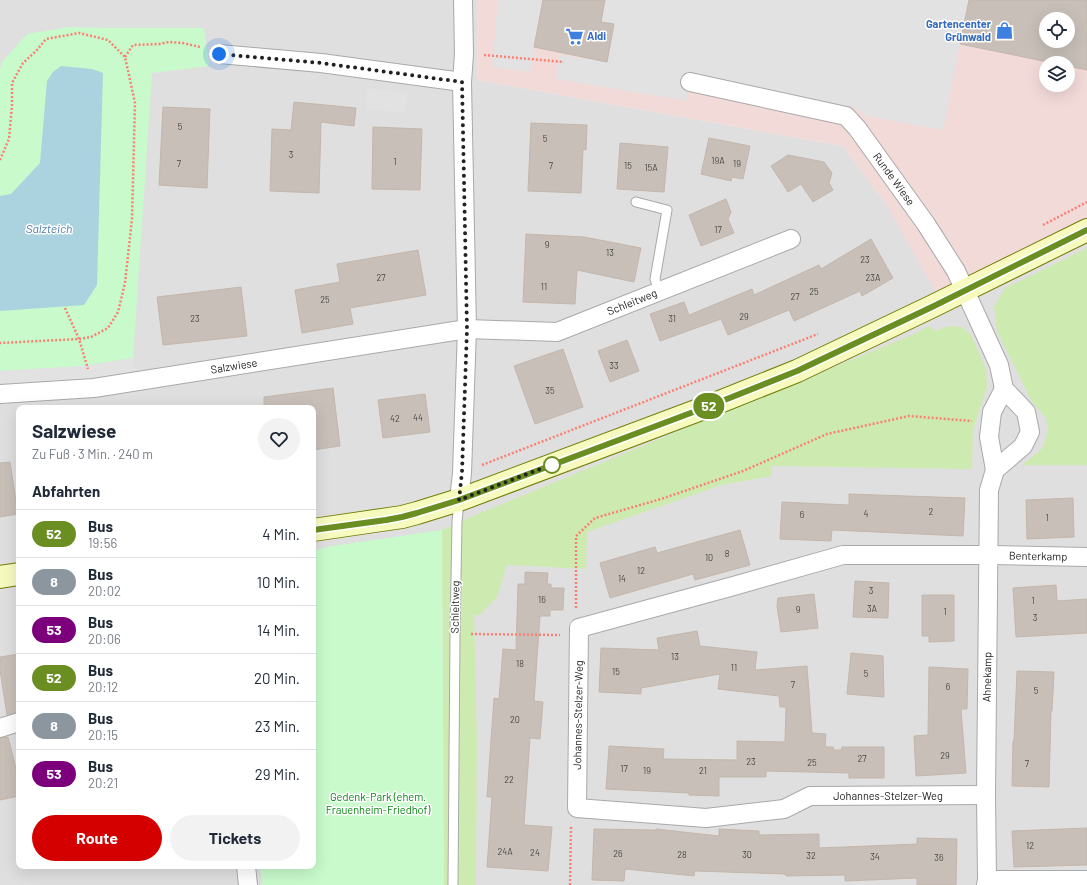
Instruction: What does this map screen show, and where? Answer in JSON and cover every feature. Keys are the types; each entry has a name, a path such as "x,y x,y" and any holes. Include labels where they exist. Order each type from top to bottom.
{"main road":[{"path":"316,530 396,518 459,500 712,405 797,371 1087,230"},
{"path":"0,577 16,574"}],"street":[{"name":"Schleitweg","path":"459,500 462,472 467,329 462,82 464,54 463,0"},
{"path":"219,54 321,63 462,82"},
{"name":"Runde Wiese","path":"690,82 846,116 857,128 926,224 956,271 999,365 1004,389"},
{"name":"Schleitweg","path":"467,329 557,332 791,239"},
{"name":"Salzwiese","path":"0,394 94,388 467,329"},
{"path":"995,470 1023,446 1030,432 1026,412 1004,389"},
{"name":"Ahnekamp","path":"986,882 989,490 995,470 989,437 992,412 1004,389"},
{"path":"579,632 843,555 989,555"},
{"name":"Benterkamp","path":"989,555 1087,557"},
{"name":"Johannes-Stelzer-Weg","path":"579,632 577,808 706,818 784,809 810,796 986,795"},
{"path":"0,728 16,723"},
{"path":"246,869 248,885"},
{"path":"986,882 1087,880"}],"lane":[{"path":"636,202 667,210 655,280 659,291"},
{"name":"Schleitweg","path":"453,885 455,634 457,522 459,500"}],"path":[{"path":"0,160 10,139 12,83 23,62 37,50 46,39 79,33 108,40 125,57 135,103 132,219 125,283 118,312 108,328 91,337 0,344"},
{"path":"125,57 134,45 169,42 197,46 219,54"},
{"path":"464,54 564,62"},
{"path":"1039,227 1087,202"},
{"path":"65,308 79,339 94,388"},
{"path":"462,472 824,332"},
{"path":"455,634 579,632 576,618 576,536 596,518 662,500 743,471 827,434 909,416 974,421 991,424"},
{"path":"570,885 571,819 577,808"}],"shaded area":[{"path":"0,0 478,0 477,80 843,146 888,207 1087,242 1087,885 0,885"},
{"path":"478,0 1087,0 1087,242 946,311 888,207 843,146 477,80"},
{"path":"498,0 543,0 530,72 492,67"},
{"path":"605,0 969,0 943,130 866,116 857,108 692,74 686,101 556,79 560,55 607,61 614,25 601,22"},
{"path":"367,88 408,93 405,113 366,109"},
{"path":"133,358 136,377 0,390 0,371 84,366"}],"green space":[{"path":"69,27 204,28 209,66 152,73 133,358 84,366 0,371 0,70 2,62 27,34"},
{"path":"1087,248 1087,465 1022,465 1042,449 1048,430 1046,418 1032,402 997,331 994,307 1005,288"},
{"path":"929,326 936,331 949,326 962,327 971,335 986,369 987,387 973,430 972,469 772,466 772,476 722,485 587,532 586,569 507,565 497,597 480,615 474,615 477,740 476,885 444,885 442,530 914,334"},
{"name":"Gedenk-Park (ehem. Frauenheim-Friedhof)","path":"442,530 444,885 262,885 260,869 316,869 316,550 326,547"}],"water":[{"name":"Salzteich","path":"61,66 92,69 103,73 97,285 84,305 0,311 0,196 11,194 40,163 47,81 53,72"}],"building":[{"name":"Aldi","path":"543,0 605,0 601,22 614,24 607,62 534,47"},
{"name":"Gartencenter Grünwald","path":"969,0 1087,0 1087,70 1075,67 1075,56 1039,56 1039,60 960,44"},
{"path":"294,102 356,108 354,126 321,122 319,193 270,191 272,129 291,130"},
{"path":"163,107 210,109 207,188 159,185"},
{"path":"531,123 587,125 586,150 583,149 581,193 528,191"},
{"path":"373,127 422,129 420,190 372,189"},
{"path":"709,138 750,146 743,179 732,177 731,181 701,174"},
{"path":"620,143 668,147 664,192 617,189"},
{"path":"788,155 824,162 832,173 829,183 833,190 813,202 801,184 788,192 771,166"},
{"path":"726,199 731,212 728,219 734,233 701,246 689,215"},
{"path":"526,234 584,237 641,248 634,282 577,270 575,304 523,302"},
{"path":"871,239 893,278 862,296 860,291 794,321 789,310 728,335 721,319 660,341 650,314 684,302 689,315 752,289 754,295 819,265 821,269"},
{"path":"418,250 426,295 350,308 353,324 302,333 295,290 340,282 337,264"},
{"path":"241,287 247,336 163,345 157,297"},
{"path":"627,340 639,371 610,382 598,351"},
{"path":"563,349 583,407 535,424 514,366"},
{"path":"333,388 340,446 316,450 316,405 264,405 264,397"},
{"path":"425,394 430,432 383,438 378,400"},
{"path":"10,462 16,501 16,514 0,517 0,463"},
{"path":"849,494 965,498 963,536 832,530 831,541 780,539 782,502 849,505"},
{"path":"1073,498 1074,537 1027,539 1026,500"},
{"path":"740,530 750,565 695,580 693,574 610,598 600,563 655,547 657,553"},
{"path":"525,572 548,573 547,584 551,584 551,588 564,588 563,610 550,610 550,616 540,616 534,701 543,702 540,739 530,738 524,825 552,827 548,871 487,867 492,797 487,797 494,698 499,699 503,649 516,650 518,584 525,584"},
{"path":"855,581 889,583 888,618 853,617"},
{"path":"1056,585 1057,601 1087,599 1087,633 1016,637 1013,588"},
{"path":"814,594 818,628 781,632 777,606 778,598"},
{"path":"922,595 954,595 954,641 929,642 929,636 922,636"},
{"path":"697,631 700,646 757,652 755,670 807,666 812,733 826,734 825,747 833,747 834,750 841,750 842,747 884,747 884,778 849,778 849,773 766,771 766,777 719,777 719,796 606,789 609,746 664,749 663,759 737,760 737,741 785,742 786,707 780,707 779,696 718,689 720,674 641,688 641,694 599,692 601,648 659,650 657,638"},
{"path":"851,653 883,656 884,697 847,694"},
{"path":"16,654 16,713 7,715 0,670 0,657"},
{"path":"929,667 968,669 967,709 961,709 966,773 916,776 914,736 928,735"},
{"path":"1017,671 1054,672 1051,711 1049,787 1012,786"},
{"path":"8,737 16,768 16,797 0,800 0,738"},
{"path":"1087,828 1087,865 1014,867 1012,831"},
{"path":"594,829 656,829 719,836 719,829 759,831 759,835 819,834 819,848 917,844 917,838 957,839 956,885 917,885 917,878 845,881 845,875 786,876 785,874 695,871 694,876 625,869 624,881 592,880"}],"bus line":[{"name":"52","path":"316,530 386,520 417,513 459,500 712,405 797,371 934,306 1087,230"}],"place":[{"name":"Gartencenter Grünwald","path":"1004,30"},
{"name":"Aldi","path":"574,36"}],"route":[{"path":"219,54 321,63 462,82 467,329 462,472 459,500 556,463 552,465"}]}
